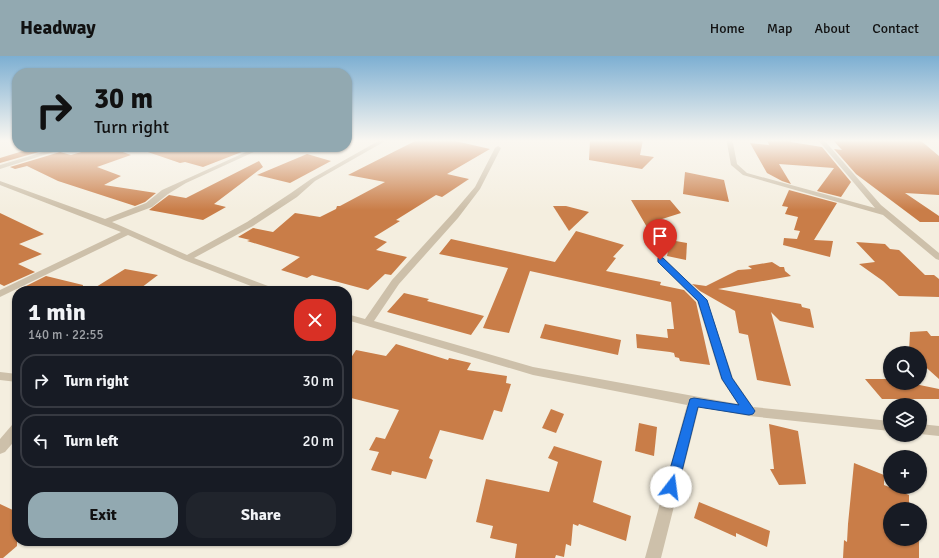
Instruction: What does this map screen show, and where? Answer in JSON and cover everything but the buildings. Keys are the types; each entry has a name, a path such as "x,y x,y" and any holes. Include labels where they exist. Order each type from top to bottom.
{"street":[{"path":"0,167 12,163"},
{"path":"105,222 149,205 165,192 225,163"},
{"path":"187,258 250,224 294,195 313,180 342,163"},
{"path":"368,323 395,282 456,216 478,188 490,163"},
{"path":"733,163 734,166 744,174 884,213"},
{"path":"842,163 884,213 939,257"},
{"path":"0,183 105,222 187,258 260,286"},
{"path":"16,286 127,232"},
{"path":"660,260 702,300 727,379 749,411"},
{"path":"0,294 12,288"},
{"path":"352,318 533,371 749,411 883,425"},
{"path":"0,376 12,377"},
{"path":"653,558 694,402"},
{"path":"927,430 939,431"},
{"path":"0,448 12,435"}],"route":[{"path":"660,260 702,300 727,379 749,411 694,402 671,487"}]}
